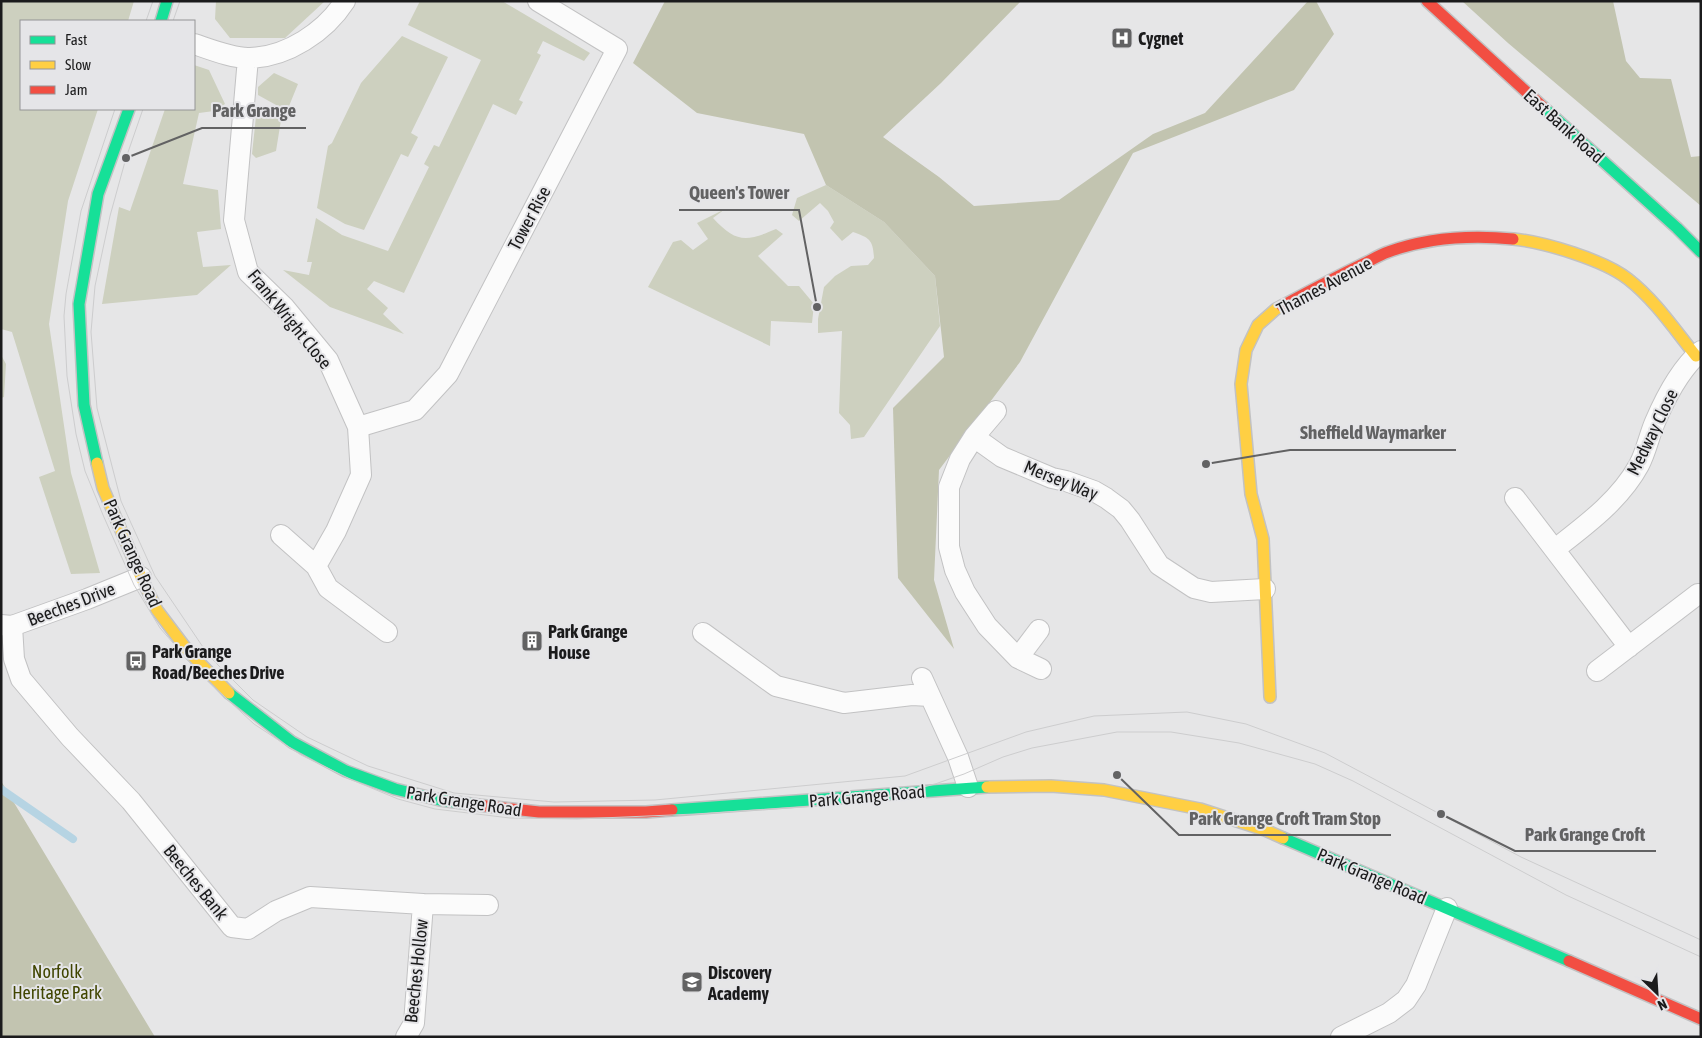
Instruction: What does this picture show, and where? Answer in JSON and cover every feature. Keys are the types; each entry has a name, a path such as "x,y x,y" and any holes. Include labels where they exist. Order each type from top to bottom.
{"street":[{"path":"161,20 168,1"},
{"path":"195,44 218,52 248,58 274,54 306,41 339,10 345,1"},
{"name":"Tower Rise","path":"358,426 415,410 448,374 617,49 538,1"},
{"name":"East Bank Road","path":"1427,1 1701,252"},
{"name":"Frank Wright Close","path":"248,58 234,220 248,272 285,308 328,360 358,426 361,475 336,530 316,566"},
{"name":"Park Grange Road","path":"129,110 98,194 78,304 84,405 104,488 141,577 157,610 188,651 222,687 292,742 346,771 395,789 440,800 491,808 539,812 646,812 846,798 968,787 1051,786 1104,790 1200,809 1265,830 1701,1019"},
{"name":"Thames Avenue","path":"1270,697 1263,539 1250,494 1241,384 1246,350 1258,325 1276,309 1388,252 1425,242 1459,237 1489,237 1531,241 1595,260 1627,278 1652,301 1698,353"},
{"name":"Medway Close","path":"1555,549 1590,522 1622,491 1640,464 1655,422 1666,399 1687,365 1698,353"},
{"path":"996,411 974,437 960,459 949,487 949,547 965,592 987,626 1018,658 1041,669"},
{"name":"Mersey Way","path":"974,437 1002,457 1046,475 1086,488 1106,498 1121,509 1130,520 1159,565 1194,588 1212,592 1265,589"},
{"path":"1516,498 1629,647"},
{"path":"281,535 316,566 328,588 386,632"},
{"name":"Beeches Drive","path":"7,626 87,599 141,577"},
{"path":"1597,671 1698,594"},
{"name":"Beeches Bank","path":"7,626 14,659 21,679 70,738 131,801 232,927 248,929 276,911 310,897 422,904 488,905"},
{"path":"1018,658 1039,630"},
{"path":"703,632 776,686 844,703 912,695 926,687 958,757 968,787"},
{"name":"Beeches Hollow","path":"406,1037 414,1023 422,904"},
{"path":"1341,1037 1389,1013 1406,1000 1416,985 1447,908"}],"green space":[{"path":"1,1 134,1 128,20 20,20 20,110 98,110 68,201 49,324 71,473 100,573 71,574 39,477 55,471 12,332 1,329"},
{"path":"216,1 325,1 285,38 230,38 215,19"},
{"path":"420,1 502,1 590,53 584,61 543,41 537,53 541,55 519,100 523,102 516,115 493,104 404,293 374,281 367,289 388,308 383,314 404,334 330,307 283,270 309,275 312,262 307,262 316,218 342,235 388,251 429,167 424,164 434,145 439,147 481,60 408,25"},
{"path":"665,1 1021,1 941,83 883,137 939,177 974,206 1059,200 1153,134 1205,113 1308,1 1316,1 1334,34 1294,90 1133,153 1020,362 939,470 934,580 954,649 898,578 893,408 944,357 935,276 884,222 826,185 804,134 697,113 633,63"},
{"path":"1462,1 1613,1 1626,61 1640,78 1671,79 1691,157 1701,156 1701,206 1508,43"},
{"path":"402,36 448,57 411,133 418,137 408,157 401,154 364,230 345,224 317,208 328,146 332,143 361,83"},
{"path":"195,65 209,70 225,104 214,111 199,113 183,184 218,190 221,229 197,232 203,267 231,265 197,295 102,304 119,207 130,211 165,110 195,110"},
{"path":"274,73 298,84 287,111 258,95 258,87"},
{"path":"257,107 281,120 276,151 256,158 252,154"},
{"path":"826,185 884,222 935,276 940,326 864,437 851,439 850,425 839,413 842,331 818,333 818,319 824,287 835,276 851,266 868,265 874,258 874,252 867,238 853,232 842,241 830,228 834,222 828,211 820,203 799,221 792,215 797,198"},
{"path":"725,209 713,218 735,236 749,238 776,229 783,234 758,256 788,286 799,286 814,304 812,323 771,321 770,346 648,287 673,242 681,240 693,250 708,239 697,223"},
{"path":"1,355 6,364 4,397 1,398"},
{"name":"Norfolk Heritage Park","path":"1,781 155,1037 1,1037"}],"waterway":[{"path":"1,789 73,839"}],"tram line":[{"path":"146,20 153,1"},
{"path":"173,20 180,1"},
{"path":"115,110 81,211 66,294 64,316 67,376 76,434 85,471 134,585 160,628 200,674 254,724 301,755 352,780 398,799 435,809 510,818 577,819 695,814 863,803 935,784 1003,757 1032,748 1117,732 1171,732 1239,743 1315,764 1353,781 1566,895 1701,957"},
{"path":"143,110 126,158 110,216 95,286 91,332 97,408 121,501 155,576 209,656 253,700 307,737 368,766 454,793 554,802 655,800 905,776 1026,732 1094,716 1187,712 1246,724 1325,753 1521,857 1701,940"}],"traffic: fast":[{"path":"161,20 167,1"},
{"path":"1543,107 1701,252"},
{"path":"97,463 84,405 79,304 98,194 129,110"},
{"path":"229,693 292,742 346,771 395,789 440,800 478,805"},
{"path":"672,810 987,787"},
{"path":"1283,838 1569,961"}],"traffic: slow":[{"path":"1513,239 1573,253 1604,265 1628,279 1647,296 1696,356"},
{"path":"1270,697 1263,539 1251,494 1241,384 1246,350 1258,325 1282,306"},
{"path":"97,463 103,488 157,610 188,651 229,693"},
{"path":"987,787 1051,786 1104,790 1200,809 1265,830 1283,838"}],"traffic: jam":[{"path":"1427,1 1543,107"},
{"path":"1282,306 1381,255 1403,247 1450,238 1482,237 1513,239"},
{"path":"478,805 539,812 646,812 672,810"},
{"path":"1569,961 1701,1019"}],"place":[{"name":"Cygnet","path":"1122,38"},
{"name":"Park Grange","path":"126,158"},
{"name":"Queen's Tower","path":"817,307"},
{"name":"Sheffield Waymarker","path":"1206,464"},
{"name":"Park Grange House","path":"532,641"},
{"name":"Park Grange Road/Beeches Drive","path":"136,661"},
{"name":"Park Grange Croft Tram Stop","path":"1117,775"},
{"name":"Park Grange Croft","path":"1441,814"},
{"name":"Discovery Academy","path":"692,982"}]}
